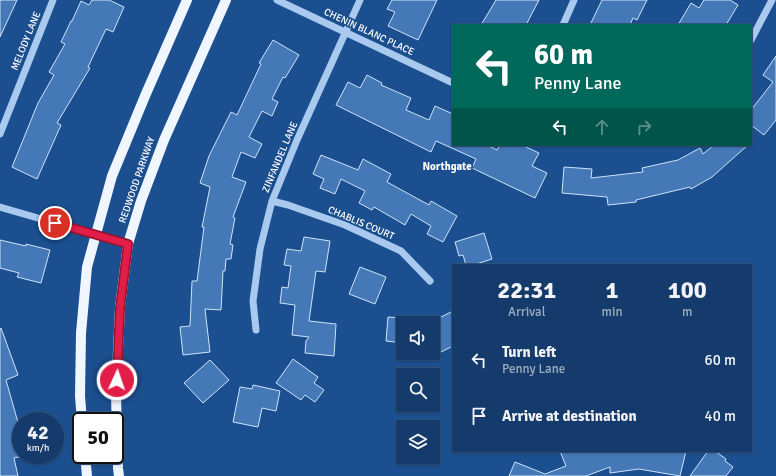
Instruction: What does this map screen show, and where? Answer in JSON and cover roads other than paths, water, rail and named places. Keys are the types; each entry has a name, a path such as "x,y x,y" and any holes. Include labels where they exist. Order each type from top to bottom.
{"main road":[{"path":"81,412 80,333 88,267 96,235 112,176 187,0"},
{"name":"REDWOOD PARKWAY","path":"119,476 116,395 120,308 128,244 141,201 164,140 226,0"},
{"path":"86,464 87,476"}],"street":[{"name":"MELODY LANE","path":"0,134 53,0"},
{"name":"CHENIN BLANC PLACE","path":"277,0 452,82"},
{"name":"ZINFANDEL LANE","path":"256,330 253,301 260,249 272,201 297,140 360,0"},
{"path":"563,24 574,0"},
{"path":"752,38 772,0"},
{"name":"CHABLIS COURT","path":"272,201 345,225 401,251 430,281"},
{"path":"0,207 128,244"}],"district":[{"name":"Northgate","path":"447,166"}]}
